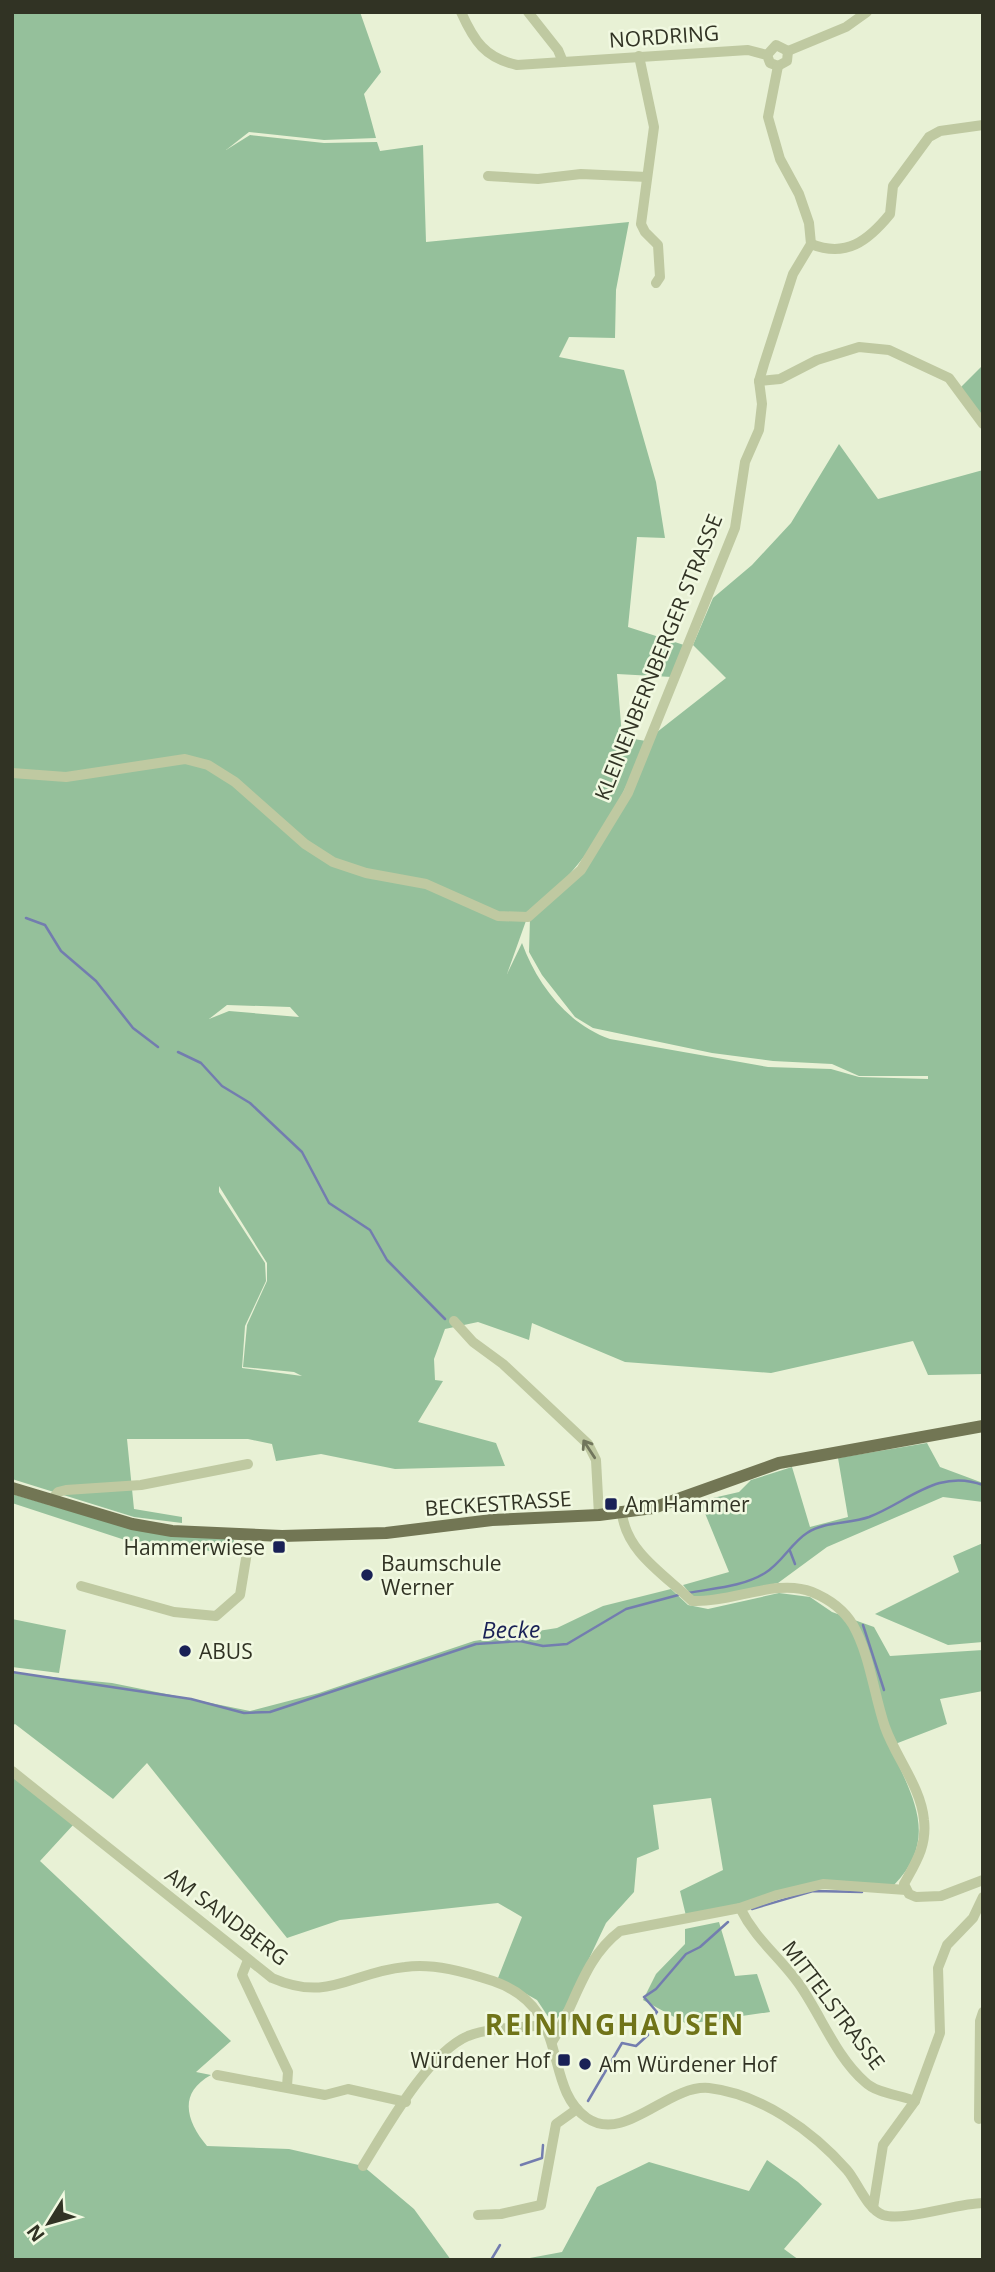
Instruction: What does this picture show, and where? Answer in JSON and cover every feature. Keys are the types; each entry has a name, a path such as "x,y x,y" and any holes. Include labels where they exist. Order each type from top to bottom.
{"main road":[{"name":"BECKESTRASSE","path":"12,1488 132,1524 172,1531 250,1534 386,1532 492,1520 599,1516 653,1508 779,1463 983,1426"}],"street":[{"name":"NORDRING","path":"461,12 473,39 485,53 500,61 517,65 748,50 767,55 776,45 788,51 846,27 867,12"},
{"path":"528,12 558,50 563,62"},
{"path":"767,55 770,63 778,66 787,61 788,51"},
{"path":"639,56 654,127 641,224 658,245 660,276 656,283"},
{"path":"778,66 776,85 769,104 770,126 780,159 799,194 809,223 811,244 834,250 851,248 890,214 893,186 929,137 940,131 983,125"},
{"path":"488,176 538,179 581,174 648,177"},
{"name":"KLEINENBERNBERGER STRASSE","path":"12,773 66,777 185,759 208,765 235,782 305,845 333,862 366,873 426,884 498,916 528,917 581,870 628,793 735,528 745,462 759,430 762,404 759,381 793,274 811,244"},
{"path":"759,381 780,380 817,360 859,347 889,350 949,378 983,424"},
{"path":"454,1321 473,1342 503,1363 588,1444 596,1460 599,1516"},
{"path":"51,1501 58,1492 66,1490 141,1485 248,1464"},
{"path":"622,1513 624,1526 635,1547 690,1599 709,1602 792,1587 823,1597 850,1621 886,1729 921,1803 925,1821 922,1849 904,1884 906,1890"},
{"path":"81,1586 174,1612 216,1616 240,1595 250,1534"},
{"name":"AM SANDBERG","path":"12,1771 272,1978 295,1988 329,1988 405,1966 450,1969 496,1982 530,2001 552,2042 565,2087 577,2109"},
{"path":"552,2042 563,2024 586,1969 609,1939 620,1931 740,1908 822,1884 906,1890 916,1897 941,1896 983,1880"},
{"path":"873,2208 883,2144 915,2101 940,2033 938,1968 947,1945 973,1918 983,1897"},
{"name":"MITTELSTRASSE","path":"740,1908 753,1933 799,1984 848,2063 865,2082 915,2101"},
{"path":"248,1960 242,1975 288,2072 287,2086"},
{"path":"979,2119 980,2021 983,2012"},
{"path":"363,2166 406,2102 451,2045 470,2035 544,2025"},
{"path":"217,2075 325,2095 348,2089 406,2102"},
{"path":"478,2215 501,2214 541,2205 556,2124 577,2109 589,2120 619,2124 681,2090 697,2087 732,2091 776,2112 820,2142 848,2171 873,2208 883,2215 894,2216 983,2203"}],"green space":[{"path":"12,12 360,12 381,72 364,94 376,138 324,140 249,132 226,150 250,135 324,143 377,142 380,151 423,145 426,242 629,222 616,290 615,338 569,337 559,357 624,370 656,482 665,538 637,537 628,627 684,645 672,677 617,674 622,737 646,741 617,804 594,843 566,878 538,906 524,914 499,913 474,905 428,882 419,882 498,919 527,918 507,974 522,943 536,973 555,1001 580,1023 610,1039 768,1067 831,1069 859,1077 928,1079 928,1076 859,1076 832,1064 773,1061 712,1053 593,1028 575,1017 542,975 529,952 530,918 583,872 630,793 652,736 726,678 693,645 713,598 752,565 791,523 839,444 878,499 983,470 983,1374 928,1375 913,1341 771,1373 625,1362 532,1323 529,1340 478,1322 445,1329 434,1359 435,1380 443,1381 418,1422 496,1443 505,1466 395,1469 321,1454 276,1461 272,1444 248,1439 127,1439 134,1509 182,1517 182,1523 134,1517 12,1479","holes":["227,1005 290,1007 299,1017 229,1011 209,1019","219,1186 267,1263 267,1281 247,1325 243,1367 294,1372 302,1376 242,1368 245,1326 266,1281 265,1263 219,1192"]},
{"path":"983,365 983,422 959,389"},
{"path":"927,1443 940,1467 983,1483 983,1502 943,1497 827,1547 778,1583 711,1598 694,1598 683,1585 729,1572 700,1501 739,1492 751,1480 792,1467 810,1527 848,1517 838,1458"},
{"path":"12,1494 132,1529 234,1540 233,1554 125,1540 12,1503"},
{"path":"983,1543 983,1642 948,1645 875,1614 959,1572 953,1556"},
{"path":"671,1589 688,1605 708,1609 779,1593 810,1597 832,1612 874,1627 890,1656 983,1650 983,1691 940,1699 947,1724 890,1746 913,1800 919,1834 908,1868 894,1885 822,1884 687,1920 680,1891 723,1870 711,1798 653,1805 659,1849 637,1858 634,1892 606,1923 567,2005 553,2024 537,2000 498,1978 522,1917 498,1903 340,1920 287,1938 147,1763 113,1799 15,1724 12,1726 12,1673 112,1683 250,1711 319,1693 474,1641 557,1628 603,1606"},
{"path":"12,1619 66,1630 59,1673 12,1667"},
{"path":"12,1776 74,1824 40,1861 231,2041 196,2072 211,2075 194,2090 189,2108 194,2127 207,2146 289,2149 363,2166 414,2209 451,2260 12,2260"},
{"path":"719,1922 735,1976 757,1974 770,2012 687,2024 643,2000 656,1974 685,1944 685,1929"},
{"path":"767,2160 798,2182 822,2204 784,2249 799,2260 519,2260 562,2252 597,2187 649,2162 749,2191"}],"waterway":[{"path":"26,918 45,925 61,951 96,981 133,1028 158,1047"},
{"path":"178,1052 201,1063 222,1086 250,1103 302,1152 329,1203 370,1230 387,1260 445,1319"},
{"name":"Becke","path":"688,1593 756,1578 771,1569 801,1537 814,1529 869,1517 937,1484 967,1481 983,1485"},
{"path":"790,1551 795,1564"},
{"name":"Becke","path":"12,1672 191,1699 244,1713 270,1712 476,1644 520,1641 543,1646 567,1644 626,1609 682,1594"},
{"path":"863,1625 884,1690"},
{"path":"752,1909 813,1891 862,1892"},
{"path":"588,2101 622,2043 636,2046 648,2035 646,2026 657,2012 644,1997 656,1989 686,1954 700,1947 728,1922"},
{"path":"521,2165 542,2158 543,2145"},
{"path":"491,2260 500,2245"}],"place":[{"name":"Am Hammer","path":"611,1504"},
{"name":"Hammerwiese","path":"279,1547"},
{"name":"Baumschule Werner","path":"367,1575"},
{"name":"ABUS","path":"185,1651"},
{"name":"Würdener Hof","path":"564,2060"},
{"name":"Am Würdener Hof","path":"585,2064"}],"district":[{"name":"REININGHAUSEN","path":"615,2024"}]}
